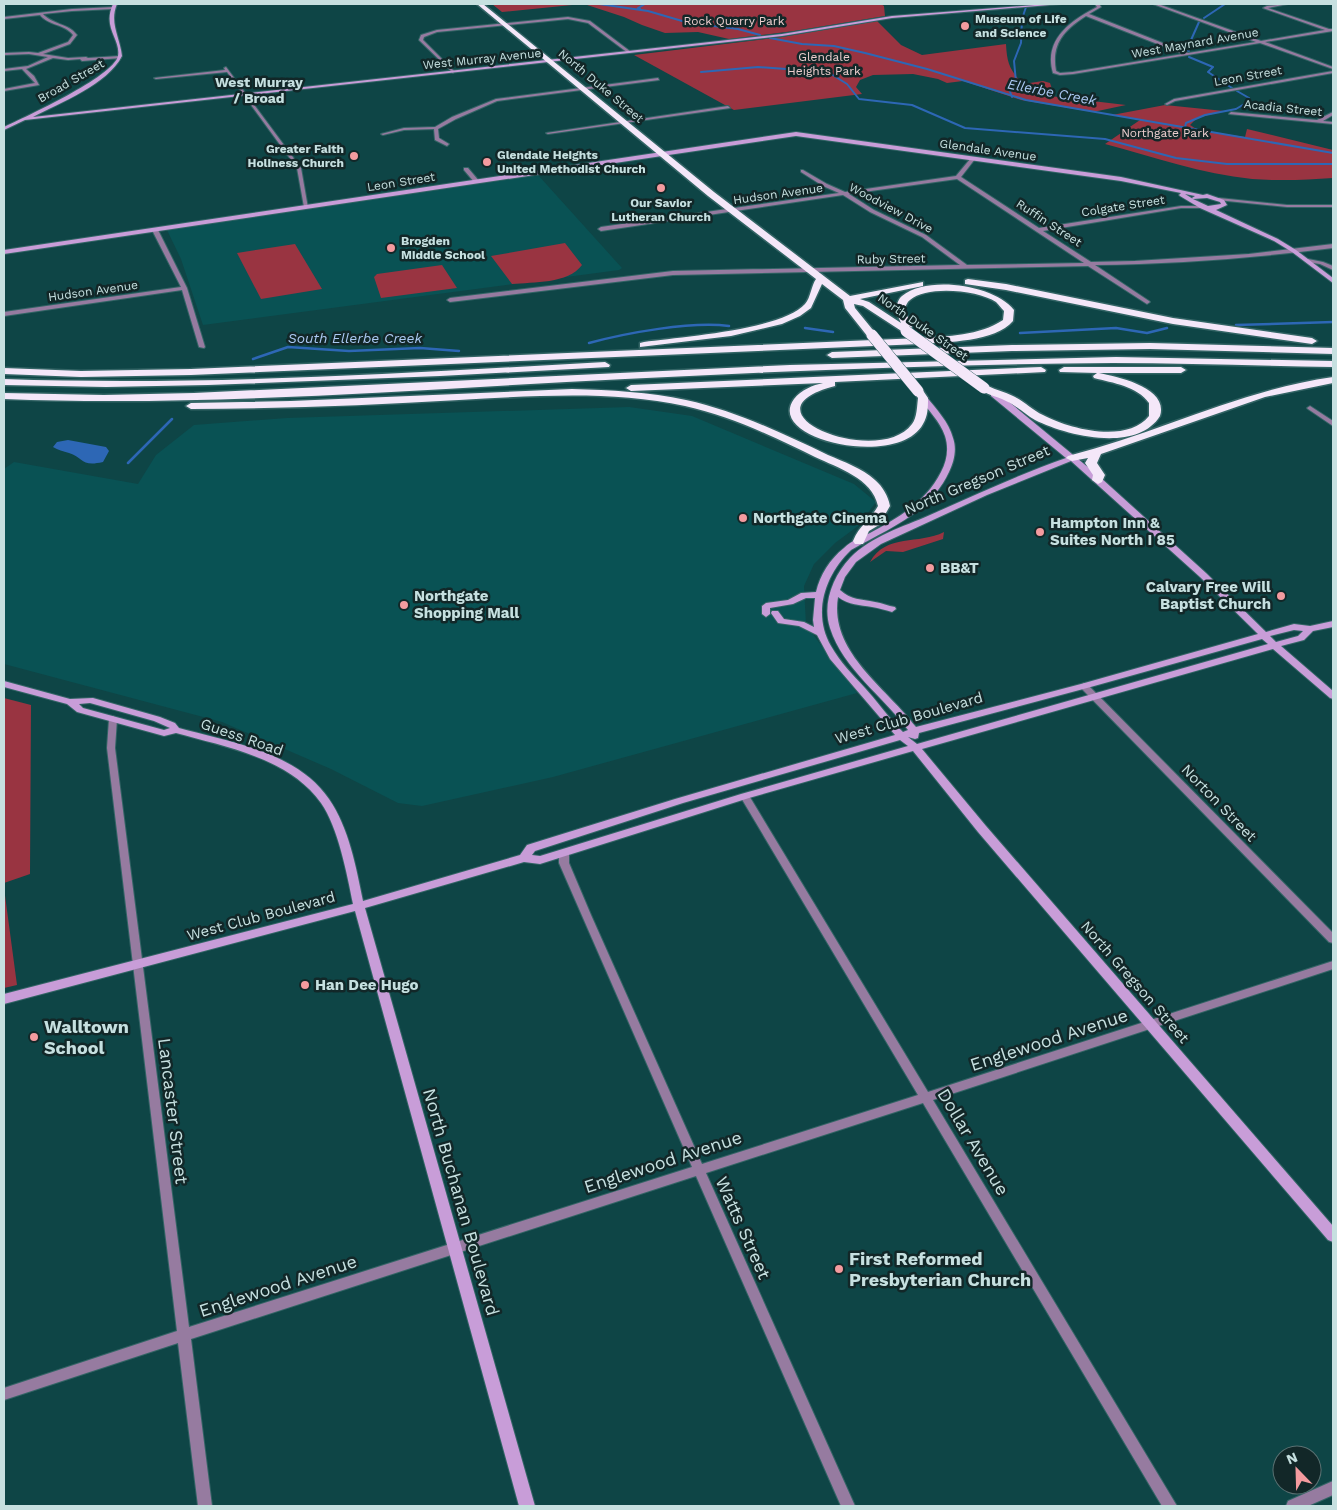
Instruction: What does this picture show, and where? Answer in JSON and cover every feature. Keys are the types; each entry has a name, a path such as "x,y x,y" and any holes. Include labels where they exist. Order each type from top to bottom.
{"highway":[{"name":"North Duke Street","path":"480,4 731,210 821,279 848,299 866,304 989,391"},
{"path":"491,359 638,346 729,332 778,322 794,316 808,307 813,299 815,286 821,279"},
{"path":"848,299 931,282 975,282 1173,321 1333,344"},
{"path":"4,371 138,373 684,352 972,337 1003,328 1009,321 1010,313 1001,301 980,292 959,288 927,290 908,296 900,303 898,309 907,325 906,331"},
{"name":"North Gregson Street","path":"848,299 850,308 921,394"},
{"path":"4,382 107,385 171,384 1022,348 1150,346 1333,351"},
{"path":"4,396 102,398 221,395 902,365 1130,358 1333,364"},
{"path":"4,401 106,405 247,406 1002,373 1144,370 1333,373"},
{"path":"989,391 1009,398 1034,414 1057,425 1093,433 1120,433 1142,428 1156,414 1156,406 1151,398 1134,386 1118,380 1082,374 1002,373"},
{"path":"869,378 827,385 805,393 796,402 795,415 799,422 813,432 836,440 864,443 886,442 904,436 917,426 921,394"},
{"path":"1072,458 1096,452 1260,395 1315,382 1333,380"},
{"path":"548,393 632,395 687,403 739,419 798,444 849,469 870,483 881,495 884,501 883,511 875,522 864,529 858,541"},
{"path":"1096,452 1091,463 1099,475 1098,480"}],"main road":[{"name":"West Murray Avenue","path":"25,118 790,34 892,17 1060,4"},
{"name":"Broad Street","path":"4,129 106,75 116,66 120,56 111,23 114,6"},
{"name":"Leon Street","path":"4,252 801,134"},
{"name":"Glendale Avenue","path":"801,134 1121,179 1219,199"},
{"name":"Glendale Avenue","path":"1172,190 1192,202 1276,240 1308,261 1333,281"},
{"path":"1192,202 1201,196"},
{"path":"1219,199 1226,217"},
{"path":"1203,207 1223,206"},
{"name":"North Duke Street","path":"989,391 1098,480 1190,563 1274,645 1333,696"},
{"name":"North Gregson Street","path":"921,394 943,426 951,443 949,461 944,476 933,491 915,508 858,541 835,561 825,576 815,612 820,633 838,663 902,737 916,747 988,836 1333,1236"},
{"name":"North Gregson Street","path":"914,731 853,660 840,641 833,622 832,605 835,591 847,568 854,560 886,537 1011,481 1072,458"},
{"path":"835,591 854,604 873,604 892,609"},
{"path":"819,594 804,595 790,602 766,606 770,614 781,621 801,624 820,633"},
{"name":"West Club Boulevard","path":"524,858 530,848 601,825 902,737 914,731 1294,627 1310,629 1333,624"},
{"name":"West Club Boulevard","path":"4,999 359,907 524,858 536,861 745,796 1301,638 1310,629"},
{"name":"Guess Road","path":"4,684 70,702 90,700 157,719 172,725 176,730"},
{"name":"Guess Road","path":"70,702 80,710 164,733 176,730 277,763 293,771 312,785 324,800 336,822 355,885 359,907"},
{"path":"914,731 916,747"},
{"path":"564,853 573,839 601,825"},
{"name":"North Buchanan Boulevard","path":"359,907 527,1506"}],"street":[{"path":"1085,14 1099,7 1097,4"},
{"path":"1155,4 1333,68"},
{"path":"1286,4 1265,8 1332,30"},
{"path":"4,18 114,6"},
{"path":"39,54 69,43 75,35 70,29 45,20 41,14"},
{"path":"1085,14 1188,54"},
{"name":"West Maynard Avenue","path":"1085,14 1064,31 1053,50 1053,71 1060,74 1332,30"},
{"path":"453,72 421,40 422,36 438,31 504,23 558,18 579,19 591,23 629,52"},
{"path":"4,54 39,54 76,60 120,56"},
{"path":"4,70 33,66 52,57"},
{"path":"62,58 86,59"},
{"path":"4,90 38,84 33,76 22,68"},
{"path":"156,78 227,70 299,168 306,207"},
{"name":"Leon Street","path":"1167,104 1174,100 1333,72"},
{"path":"383,134 404,128 436,128 496,100 658,79"},
{"path":"548,133 728,108"},
{"name":"Acadia Street","path":"1231,113 1333,123"},
{"path":"1318,122 1333,113"},
{"path":"436,128 436,136 447,145"},
{"path":"958,177 973,158"},
{"path":"466,169 477,182"},
{"name":"Woodview Drive","path":"803,170 872,212 924,236 966,267"},
{"name":"Hudson Avenue","path":"601,229 958,177"},
{"name":"Ruffin Street","path":"958,177 1147,302"},
{"path":"1219,199 1286,206 1333,206"},
{"name":"Colgate Street","path":"1181,207 1192,202"},
{"path":"1223,206 1247,203"},
{"name":"Colgate Street","path":"1038,230 1181,207 1203,207"},
{"path":"155,230 184,288 202,347"},
{"name":"Ruby Street","path":"450,300 674,274 1091,265 1209,259 1333,246"},
{"path":"1308,261 1321,263 1333,268"},
{"name":"Hudson Avenue","path":"4,314 184,288"},
{"path":"1310,408 1332,422"},
{"path":"1320,424 1332,422"},
{"name":"Norton Street","path":"1084,686 1333,939"},
{"name":"Lancaster Street","path":"113,719 111,748 205,1506"},
{"name":"Dollar Avenue","path":"745,796 1170,1506"},
{"name":"Watts Street","path":"564,853 566,867 848,1506"},
{"name":"Englewood Avenue","path":"4,1394 1333,965"},
{"path":"1292,1506 1333,1488"}],"shaded area":[{"name":"Brogden Middle School","path":"538,175 622,268 619,270 203,325 181,259 167,230"},
{"name":"Northgate Shopping Mall","path":"629,407 692,416 854,484 876,502 858,526 835,543 814,564 804,586 806,625 857,693 553,777 422,806 398,803 331,769 222,722 4,664 4,469 14,462 138,484 156,455 194,425 287,418"}],"green space":[{"path":"492,4 582,4 502,12"},
{"name":"Rock Quarry Park","path":"584,4 881,4 884,6 885,16 794,31 729,39 698,32 665,33"},
{"name":"Glendale Heights Park","path":"877,21 901,45 922,55 1006,44 1010,66 1023,84 1043,81 1050,83 1052,89 1029,89 1033,94 1126,105 1093,112 1021,100 963,81 947,83 938,79 913,74 873,75 860,80 856,87 862,94 734,110 634,55 782,37"},
{"name":"Northgate Park","path":"1165,105 1224,111 1197,118 1190,125 1198,130 1245,137 1247,129 1333,150 1333,178 1272,180 1233,177 1105,144 1140,120 1112,115"},
{"path":"565,243 582,265 568,276 550,281 512,284 491,256"},
{"path":"295,244 322,289 261,299 237,253"},
{"path":"442,265 457,288 381,298 374,277 377,274"},
{"path":"944,532 943,539 903,552 886,551 870,562 877,553 894,543 934,536"},
{"path":"4,698 31,705 30,874 4,883"},
{"path":"4,888 17,985 4,988"}],"water":[{"path":"68,440 106,447 109,451 103,462 87,463 74,455 53,447 57,442"}],"waterway":[{"name":"Ellerbe Creek","path":"599,4 648,11 689,23 738,29 760,35"},
{"name":"Ellerbe Creek","path":"640,9 638,8 645,4"},
{"path":"1011,95 1009,89 1016,82 1014,61 1021,43 1022,19 1027,4"},
{"path":"1204,18 1225,4"},
{"path":"1189,51 1184,49 1184,46 1191,40 1199,22"},
{"name":"Ellerbe Creek","path":"770,38 802,44 834,46 865,53 927,69 1011,95"},
{"path":"1189,57 1213,67 1208,72 1232,88"},
{"path":"701,72 758,67 828,72 847,84 859,99 912,105 965,128 1105,139 1176,158 1227,164 1333,164"},
{"path":"1186,128 1186,123 1205,115 1236,109 1246,103 1249,98 1237,91"},
{"name":"Ellerbe Creek","path":"1011,95 1026,100 1186,128"},
{"name":"Ellerbe Creek","path":"1186,128 1333,153"},
{"name":"South Ellerbe Creek","path":"1236,325 1333,322"},
{"name":"South Ellerbe Creek","path":"589,343 621,335 678,327 696,325 729,326"},
{"name":"South Ellerbe Creek","path":"805,328 833,332"},
{"name":"South Ellerbe Creek","path":"1020,333 1116,328 1147,333 1167,328"},
{"name":"South Ellerbe Creek","path":"253,359 288,347 349,351 420,348 459,351"},
{"name":"South Ellerbe Creek","path":"128,463 172,419"}],"place":[{"name":"Museum of Life and Science","path":"965,26"},
{"name":"Greater Faith Holiness Church","path":"354,156"},
{"name":"Glendale Heights United Methodist Church","path":"487,162"},
{"name":"Our Savior Lutheran Church","path":"661,188"},
{"name":"Brogden Middle School","path":"391,248"},
{"name":"Northgate Cinema","path":"743,518"},
{"name":"Hampton Inn & Suites North I 85","path":"1040,532"},
{"name":"BB&T","path":"930,568"},
{"name":"Calvary Free Will Baptist Church","path":"1281,596"},
{"name":"Northgate Shopping Mall","path":"404,605"},
{"name":"Han Dee Hugo","path":"305,985"},
{"name":"Walltown School","path":"34,1037"},
{"name":"First Reformed Presbyterian Church","path":"839,1269"}],"district":[{"name":"West Murray / Broad","path":"259,90"}]}
